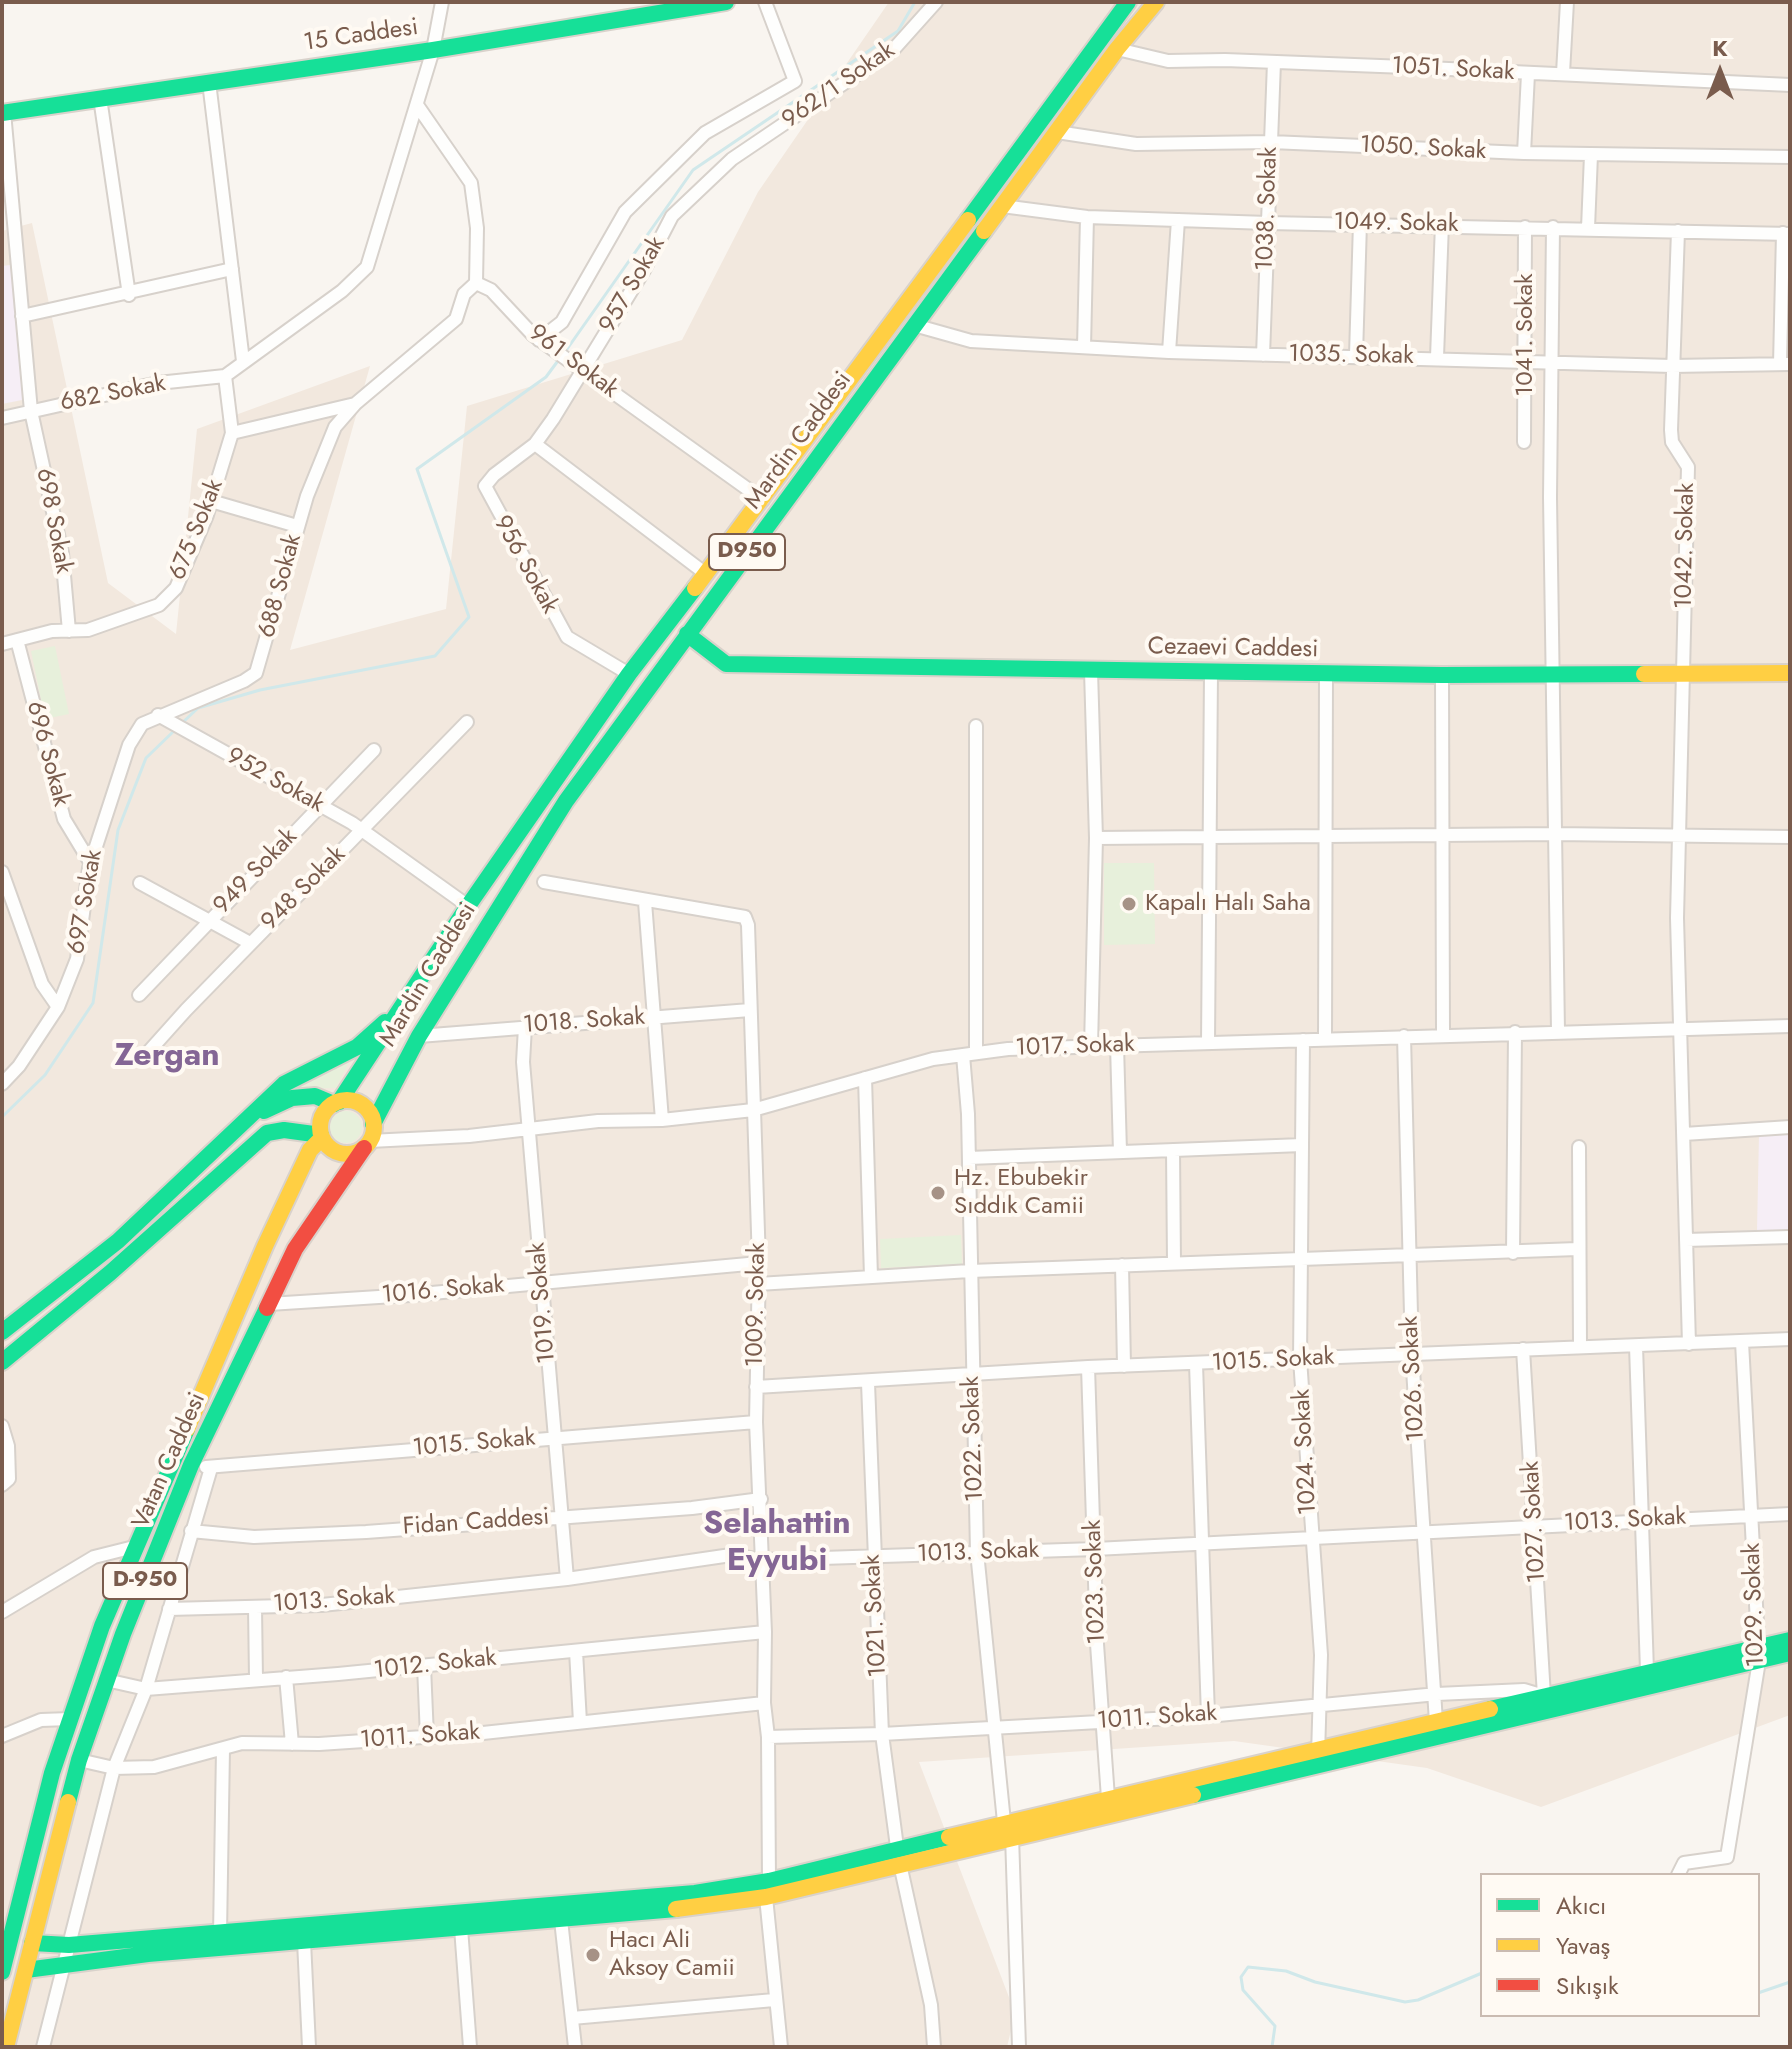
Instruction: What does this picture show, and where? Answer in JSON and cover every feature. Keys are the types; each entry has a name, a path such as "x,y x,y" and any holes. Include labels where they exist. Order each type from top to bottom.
{"main road":[{"name":"15 Caddesi","path":"3,112 433,50 726,2"},
{"name":"Mardin Caddesi","path":"322,1136 322,1117 336,1103 407,1002 468,906 629,674 763,500 1128,2"},
{"name":"Mardin Caddesi","path":"369,1138 419,1036 566,801 1117,49 1156,2"},
{"name":"Cezaevi Caddesi","path":"687,634 726,664 1442,675 1790,673"},
{"name":"Mardin Caddesi","path":"2,1332 118,1241 250,1120 284,1084 357,1047 407,1002"},
{"path":"2,1362 110,1273 267,1133 284,1130 322,1136 339,1153 348,1154 369,1138 360,1103 336,1103 315,1096 276,1103 250,1120"},
{"name":"Vatan Caddesi","path":"2,1971 52,1773 102,1626 265,1246 310,1150 322,1136"},
{"name":"Vatan Caddesi","path":"6,2047 79,1760 106,1680 191,1465 295,1249 369,1138"},
{"path":"26,1970 304,1941 561,1920 768,1889 1008,1829 1759,1654 1790,1640"},
{"path":"1008,1829 1108,1798 1318,1759 1436,1722 1647,1671 1759,1654 1790,1653"},
{"path":"32,1943 69,1945 220,1934 768,1889"}],"street":[{"path":"417,105 471,183 477,228 476,283 464,294 456,319 355,404 232,433 225,376 342,291 367,267 433,50 442,2"},
{"path":"542,342 562,322 625,212 705,133 795,81 765,2"},
{"name":"962/1 Sokak","path":"732,159 893,50 936,2"},
{"path":"1563,73 1567,2"},
{"name":"1051. Sokak","path":"1117,49 1168,61 1563,73 1790,85"},
{"name":"1038. Sokak","path":"1263,355 1274,62"},
{"path":"1524,153 1528,74"},
{"path":"209,82 243,361"},
{"path":"100,98 129,295"},
{"name":"698 Sokak","path":"3,112 31,411 62,553 69,631"},
{"name":"1050. Sokak","path":"1057,132 1136,144 1271,142 1591,155 1790,157"},
{"path":"1588,228 1591,155"},
{"name":"957 Sokak","path":"535,444 578,366 644,270 672,216 732,159"},
{"name":"1049. Sokak","path":"1002,206 1087,217 1786,233"},
{"path":"1084,347 1087,217"},
{"path":"1169,352 1178,220"},
{"path":"1356,355 1360,223"},
{"path":"1437,357 1442,224"},
{"name":"1041. Sokak","path":"1524,442 1527,361 1525,227"},
{"path":"1553,227 1549,361 1558,1031"},
{"name":"1042. Sokak","path":"1678,231 1672,442 1688,467 1678,836 1689,1344"},
{"path":"1785,364 1786,233"},
{"path":"22,316 129,295 232,269"},
{"name":"961 Sokak","path":"476,283 491,290 542,342 763,500"},
{"name":"1035. Sokak","path":"914,325 971,341 1169,352 1437,357 1672,366 1785,364"},
{"name":"682 Sokak","path":"2,418 158,383 225,376"},
{"name":"688 Sokak","path":"158,715 244,681 256,673 297,526 335,427 355,404"},
{"name":"675 Sokak","path":"2,644 88,630 159,605 176,588 211,501 232,433"},
{"path":"535,444 706,574"},
{"name":"956 Sokak","path":"535,444 494,475 485,486 486,494 567,637 629,674"},
{"path":"211,501 297,526"},
{"name":"696 Sokak","path":"17,640 64,819 90,862"},
{"path":"1091,671 1096,838 1091,1046"},
{"path":"1208,1043 1211,673"},
{"path":"1325,1039 1326,674"},
{"path":"1442,675 1443,1035"},
{"name":"952 Sokak","path":"158,715 362,831 468,906"},
{"name":"697 Sokak","path":"2,1084 19,1066 58,1007 77,959 90,862 129,745 142,724 158,715"},
{"name":"948 Sokak","path":"143,1058 250,943 467,722"},
{"name":"1022. Sokak","path":"976,726 969,1158 971,1373 977,1552 1008,1829 1019,2047"},
{"name":"949 Sokak","path":"139,995 374,750"},
{"path":"1096,838 1555,834 1790,837"},
{"path":"2,872 42,984 58,1007"},
{"name":"1009. Sokak","path":"544,882 745,917 759,1263 756,1422 765,1632 764,1703 768,1737 768,1889 774,2000 781,2047"},
{"path":"140,883 250,943"},
{"path":"645,902 662,1120"},
{"name":"1018. Sokak","path":"419,1036 750,1010"},
{"name":"1017. Sokak","path":"369,1138 469,1136 598,1121 662,1120 753,1110 865,1078 970,1054 1117,1045 1790,1026"},
{"name":"1019. Sokak","path":"525,1027 523,1062 567,1579"},
{"path":"1513,1253 1515,1032"},
{"name":"1026. Sokak","path":"1404,1036 1412,1354 1422,1531 1437,1694 1436,1722"},
{"name":"1024. Sokak","path":"1303,1040 1300,1359 1310,1536 1321,1655 1318,1759"},
{"path":"1117,1045 1120,1152"},
{"path":"865,1078 871,1277"},
{"path":"1684,1134 1790,1127"},
{"path":"969,1158 1302,1145"},
{"path":"1579,1147 1577,1249 1580,1346"},
{"path":"1173,1150 1174,1263"},
{"path":"1686,1240 1790,1237"},
{"path":"758,1284 970,1271 1577,1249"},
{"name":"1016. Sokak","path":"269,1304 410,1295 759,1263"},
{"path":"1122,1265 1124,1366"},
{"name":"1015. Sokak","path":"756,1387 868,1383 971,1373 1088,1367 1790,1339"},
{"name":"1029. Sokak","path":"1679,1873 1684,1863 1727,1857 1759,1654 1742,1342"},
{"path":"1636,1346 1647,1671"},
{"name":"1027. Sokak","path":"1523,1349 1544,1696"},
{"path":"1196,1364 1208,1716"},
{"name":"1023. Sokak","path":"1088,1367 1102,1722 1108,1798"},
{"name":"1021. Sokak","path":"868,1383 882,1734 899,1856 931,2005 934,2047"},
{"name":"1015. Sokak","path":"191,1465 211,1468 756,1422"},
{"path":"2,1426 8,1446 9,1479 2,1485"},
{"path":"43,2047 114,1768 146,1689 211,1468"},
{"name":"Fidan Caddesi","path":"191,1531 254,1537 692,1508 761,1499"},
{"name":"1013. Sokak","path":"169,1609 322,1605 567,1579 731,1555 762,1560 1201,1545 1310,1536 1790,1514"},
{"path":"2,1612 94,1557 134,1547"},
{"path":"255,1607 256,1679"},
{"name":"1012. Sokak","path":"106,1680 146,1689 424,1666 765,1632"},
{"path":"576,1651 580,1722"},
{"path":"424,1666 427,1737"},
{"path":"286,1677 292,1744"},
{"name":"1011. Sokak","path":"768,1737 882,1734 1208,1716 1437,1694 1524,1690 1544,1696"},
{"name":"1011. Sokak","path":"79,1760 114,1768 154,1767 242,1743 292,1744 427,1737 764,1703"},
{"path":"2,1736 41,1720 70,1719"},
{"path":"220,1934 223,1749"},
{"path":"561,1920 575,2047"},
{"path":"461,1928 470,2047"},
{"path":"304,1941 309,2047"},
{"path":"572,2018 774,2000"}],"shaded area":[{"path":"889,2 1790,2 1790,1715 1541,1807 1427,1768 1234,1741 919,1762 1015,2013 1007,2047 2,2047 2,231 32,223 108,583 176,634 197,429 370,366 290,650 446,609 467,406 682,340 758,192"},
{"path":"10,265 26,389 22,400 2,404 2,266"},
{"path":"1790,1134 1790,1230 1757,1231 1759,1135"}],"green space":[{"path":"55,646 69,714 45,719 31,651"},
{"name":"Kapalı Halı Saha","path":"1104,863 1154,863 1155,944 1104,945"},
{"path":"349,1062 336,1088 292,1089 328,1068"},
{"path":"346,1111 357,1116 362,1127 357,1138 346,1143 335,1138 330,1127 335,1116"},
{"path":"961,1235 962,1264 881,1268 880,1239"}],"waterway":[{"path":"565,352 693,170 898,31 915,2"},
{"path":"181,724 198,708 260,690 435,656 469,617 417,469 546,377 560,358"},
{"path":"2,1117 45,1075 93,1003 118,830 146,758 176,729"},
{"path":"1272,2047 1275,2026 1243,1990 1241,1977 1248,1967 1286,1971 1315,1982 1405,2002 1418,2000 1480,1974"},
{"path":"1760,1992 1790,1982"}],"traffic: fast":[{"path":"2,113 433,50 726,2"},
{"path":"968,220 1128,2"},
{"path":"373,1124 419,1036 566,801 984,231"},
{"path":"339,1102 468,906 629,674 695,588"},
{"path":"687,634 726,664 1442,675 1644,674"},
{"path":"2,1332 118,1241 284,1084 357,1047 385,1022"},
{"path":"264,1111 292,1098 315,1096 334,1104"},
{"path":"2,1362 110,1273 267,1133 284,1130 321,1135"},
{"path":"68,1802 79,1760 123,1634 191,1465 267,1308"},
{"path":"2,1972 52,1773 102,1626 187,1429"},
{"path":"1490,1709 1790,1640"},
{"path":"1193,1795 1790,1653"},
{"path":"32,1943 69,1945 695,1893 769,1881 949,1837"},
{"path":"26,1970 148,1954 676,1909"}],"traffic: slow":[{"path":"984,231 1117,49 1156,2"},
{"path":"695,588 968,220"},
{"path":"1644,674 1790,673"},
{"path":"347,1100 366,1108 374,1127 366,1146 347,1154 328,1146 320,1127 328,1108 347,1100"},
{"path":"187,1429 265,1246 310,1150 322,1138"},
{"path":"949,1837 1490,1709"},
{"path":"676,1909 766,1897 1193,1795"},
{"path":"6,2047 68,1802"}],"traffic: jam":[{"path":"267,1308 295,1249 364,1148"}],"place":[{"name":"Kapalı Halı Saha","path":"1129,904"},
{"name":"Hz. Ebubekir Sıddık Camii","path":"938,1193"},
{"name":"Hacı Ali Aksoy Camii","path":"593,1955"}],"district":[{"name":"Zergan","path":"167,1057"},
{"name":"Selahattin Eyyubi","path":"777,1544"}]}
